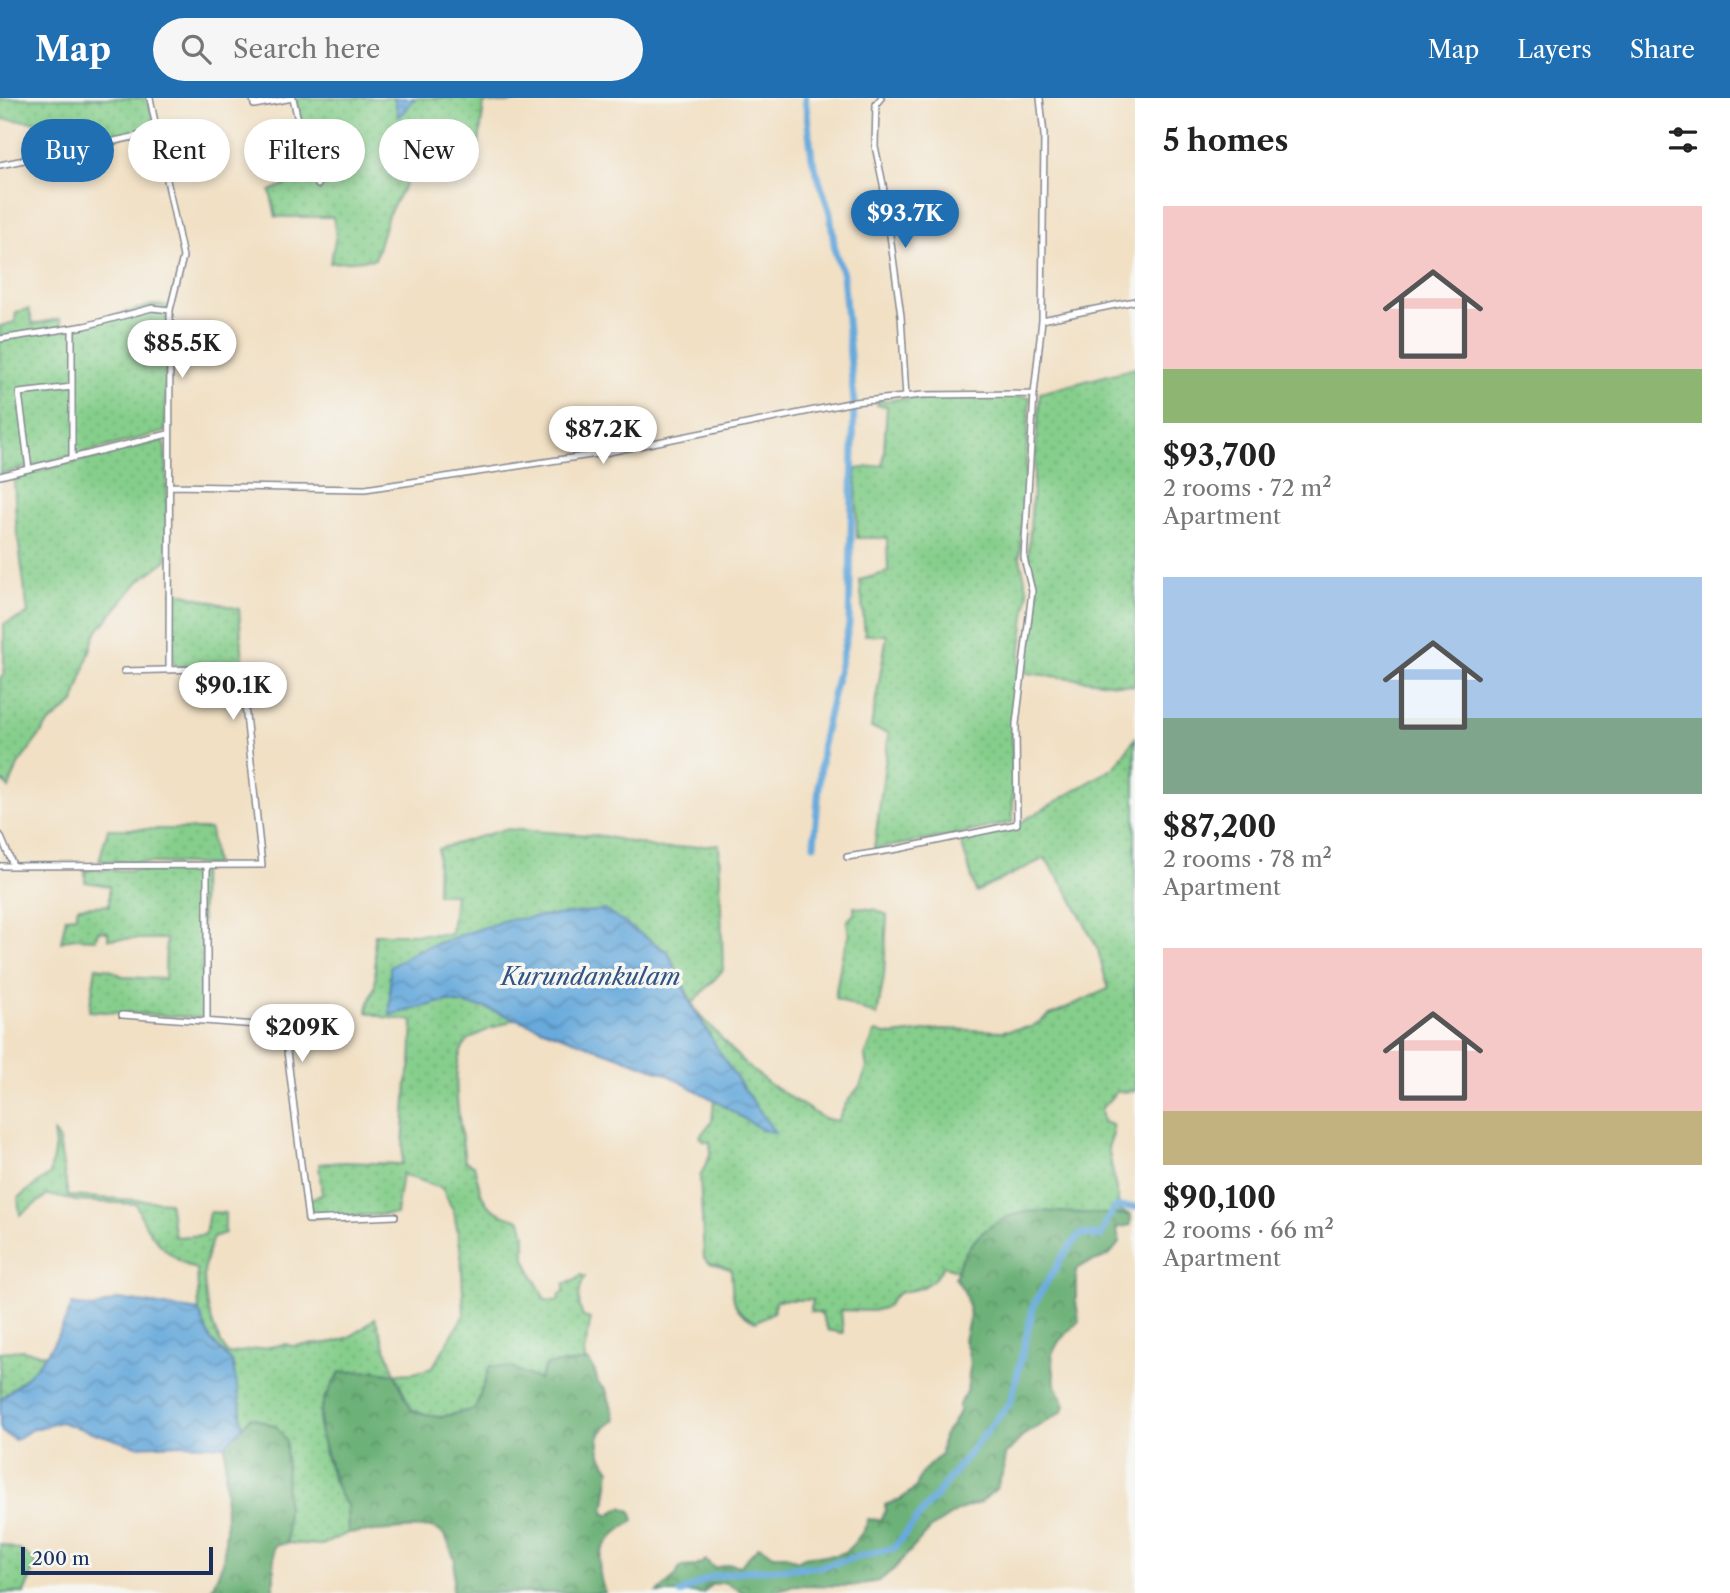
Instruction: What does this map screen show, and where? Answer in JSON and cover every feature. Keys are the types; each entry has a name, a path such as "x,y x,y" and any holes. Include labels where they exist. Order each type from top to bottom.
{"street":[{"path":"150,98 154,119"},
{"path":"253,98 254,105 293,98 318,185"},
{"path":"881,98 876,104 875,146 898,292 906,397"},
{"path":"847,857 1017,824 1016,724 1032,591 1024,558 1034,394 1042,320 1044,135 1040,98"},
{"path":"0,165 128,138"},
{"path":"167,182 183,257 170,310 169,670"},
{"path":"1042,320 1135,301"},
{"path":"0,340 72,328 152,308 170,310"},
{"path":"72,328 72,458"},
{"path":"29,469 19,393 72,387"},
{"path":"170,486 365,489 604,453 854,402 906,397 1034,394"},
{"path":"0,476 168,435"},
{"path":"0,866 262,865 241,668 124,671"},
{"path":"0,835 13,865"},
{"path":"206,865 207,1021"},
{"path":"122,1015 284,1027 308,1220 395,1216"}],"green space":[{"path":"0,98 148,98 153,119 128,119 128,135 114,138 114,119 0,119"},
{"path":"295,98 394,98 399,117 415,98 535,98 506,103 484,103 479,144 479,119 379,119 379,182 407,182 388,215 375,259 330,263 336,236 333,217 276,217 270,191 292,182 365,182 365,119 300,119"},
{"path":"152,305 168,306 165,432 0,474 0,326 15,322 16,312 29,309 33,324 60,319 63,327 87,324"},
{"path":"1135,368 1135,686 1026,673 1038,590 1028,556 1040,393"},
{"path":"923,397 1030,397 1020,558 1028,592 1012,722 1013,822 874,849 889,733 871,728 887,635 865,635 860,580 888,572 887,538 857,538 856,469 883,465 887,406 877,405 877,401"},
{"path":"164,440 167,470 167,560 139,581 95,634 74,703 48,724 18,765 9,788 4,782 0,782 0,677 4,676 4,624 28,614 16,523 14,477"},
{"path":"173,591 239,609 243,661 237,664 178,667 173,663"},
{"path":"1135,738 1135,1091 1116,1092 1101,1109 1103,1122 1112,1125 1113,1135 1108,1147 1120,1211 1131,1215 1063,1213 971,1244 957,1270 944,1266 931,1282 918,1289 899,1293 887,1307 873,1311 841,1310 843,1333 828,1330 821,1313 810,1311 813,1300 777,1300 773,1312 756,1322 741,1312 734,1301 731,1269 710,1263 704,1258 700,1177 711,1152 710,1142 703,1141 700,1136 712,1121 714,1100 761,1129 697,1011 743,1062 768,1083 823,1118 838,1121 846,1103 860,1086 867,1068 865,1056 875,1032 893,1035 941,1029 1002,1031 1031,1027 1050,1015 1108,989 1098,950 1070,895 1045,858 976,892 961,841 1013,829 1115,767"},
{"path":"108,829 210,829 215,865 99,861"},
{"path":"505,829 603,836 663,849 719,844 723,970 693,1003 668,952 457,938 418,950 391,1015 446,1001 486,1008 517,1018 471,1038 458,1061 458,1114 465,1161 474,1165 486,1203 498,1212 521,1220 525,1235 525,1259 545,1300 558,1301 560,1294 564,1292 564,1284 581,1275 585,1277 579,1302 583,1317 591,1319 584,1353 586,1365 539,1380 513,1368 485,1381 475,1409 440,1417 412,1411 406,1400 325,1396 319,1423 320,1431 333,1478 347,1505 348,1533 322,1545 287,1543 286,1440 242,1428 232,1362 210,1339 199,1311 197,1270 177,1259 159,1244 136,1204 77,1201 48,1195 20,1215 18,1198 50,1174 55,1146 53,1131 59,1141 68,1196 169,1202 175,1237 205,1235 209,1212 225,1213 225,1233 213,1237 204,1275 206,1299 213,1323 228,1354 286,1344 292,1346 328,1343 346,1339 375,1318 395,1374 432,1368 464,1315 461,1251 454,1212 442,1188 402,1174 396,1214 311,1218 309,1199 322,1195 319,1164 402,1164 413,1021 367,1012 375,985 375,934 451,934 455,894 437,894 438,849"},
{"path":"85,870 201,870 203,1018 89,1011 96,967 109,969 124,977 165,979 166,939 108,939 108,932 98,931 96,939 73,938 61,942 66,917 76,916 78,907 109,905 109,886 85,882"},
{"path":"854,907 877,910 887,915 884,976 877,1016 835,998 842,956 849,936 847,921 854,914"},
{"path":"1036,1211 1131,1215 1131,1225 1116,1228 1120,1242 1110,1254 1076,1270 1079,1321 1059,1341 1052,1354 1055,1383 1065,1405 1063,1411 1024,1435 1005,1455 1003,1472 996,1489 981,1502 959,1510 931,1528 894,1569 879,1581 851,1586 794,1585 771,1593 744,1593 724,1582 711,1585 703,1593 657,1593 676,1576 680,1567 696,1566 706,1560 714,1568 731,1564 740,1566 759,1546 774,1555 786,1555 797,1561 804,1557 840,1554 854,1543 868,1519 880,1520 886,1510 885,1505 901,1499 916,1487 921,1473 941,1454 943,1436 953,1423 959,1411 959,1404 967,1392 970,1366 964,1340 970,1315 965,1293 955,1277 960,1263 985,1230 1009,1217"},
{"path":"21,1350 47,1355 31,1373 0,1399 0,1352"},
{"path":"589,1361 598,1383 606,1390 616,1420 603,1431 599,1443 599,1449 610,1470 604,1513 608,1515 622,1507 631,1511 634,1520 614,1534 603,1550 599,1568 605,1593 452,1593 455,1560 445,1535 432,1527 348,1533 347,1505 337,1490 320,1431 321,1410 340,1372 377,1371 395,1374 412,1411 440,1417 475,1409 490,1366 513,1368 539,1380 546,1365"},
{"path":"251,1417 277,1427 286,1440 287,1543 274,1546 274,1593 210,1593 223,1562 226,1529 225,1446"},
{"path":"0,1544 22,1551 37,1563 24,1593 0,1593"}],"water":[{"path":"394,98 415,98 399,117"},
{"name":"Kurundankulam","path":"605,910 668,952 691,1004 725,1061 775,1133 761,1129 666,1074 486,1008 446,1001 390,1015 390,967 418,950 506,920"},
{"path":"119,1299 199,1311 210,1339 232,1362 240,1401 242,1428 225,1446 136,1446 60,1422 31,1430 15,1440 2,1432 0,1399 24,1379 44,1357 72,1304 93,1308"}],"waterway":[{"path":"805,98 812,158 830,213 835,252 843,274 854,402 849,625 823,739 814,845"},
{"path":"680,1593 711,1577 744,1571 822,1566 894,1548 1011,1401 1034,1304 1062,1257 1080,1234 1101,1236 1116,1207 1135,1207"}]}
